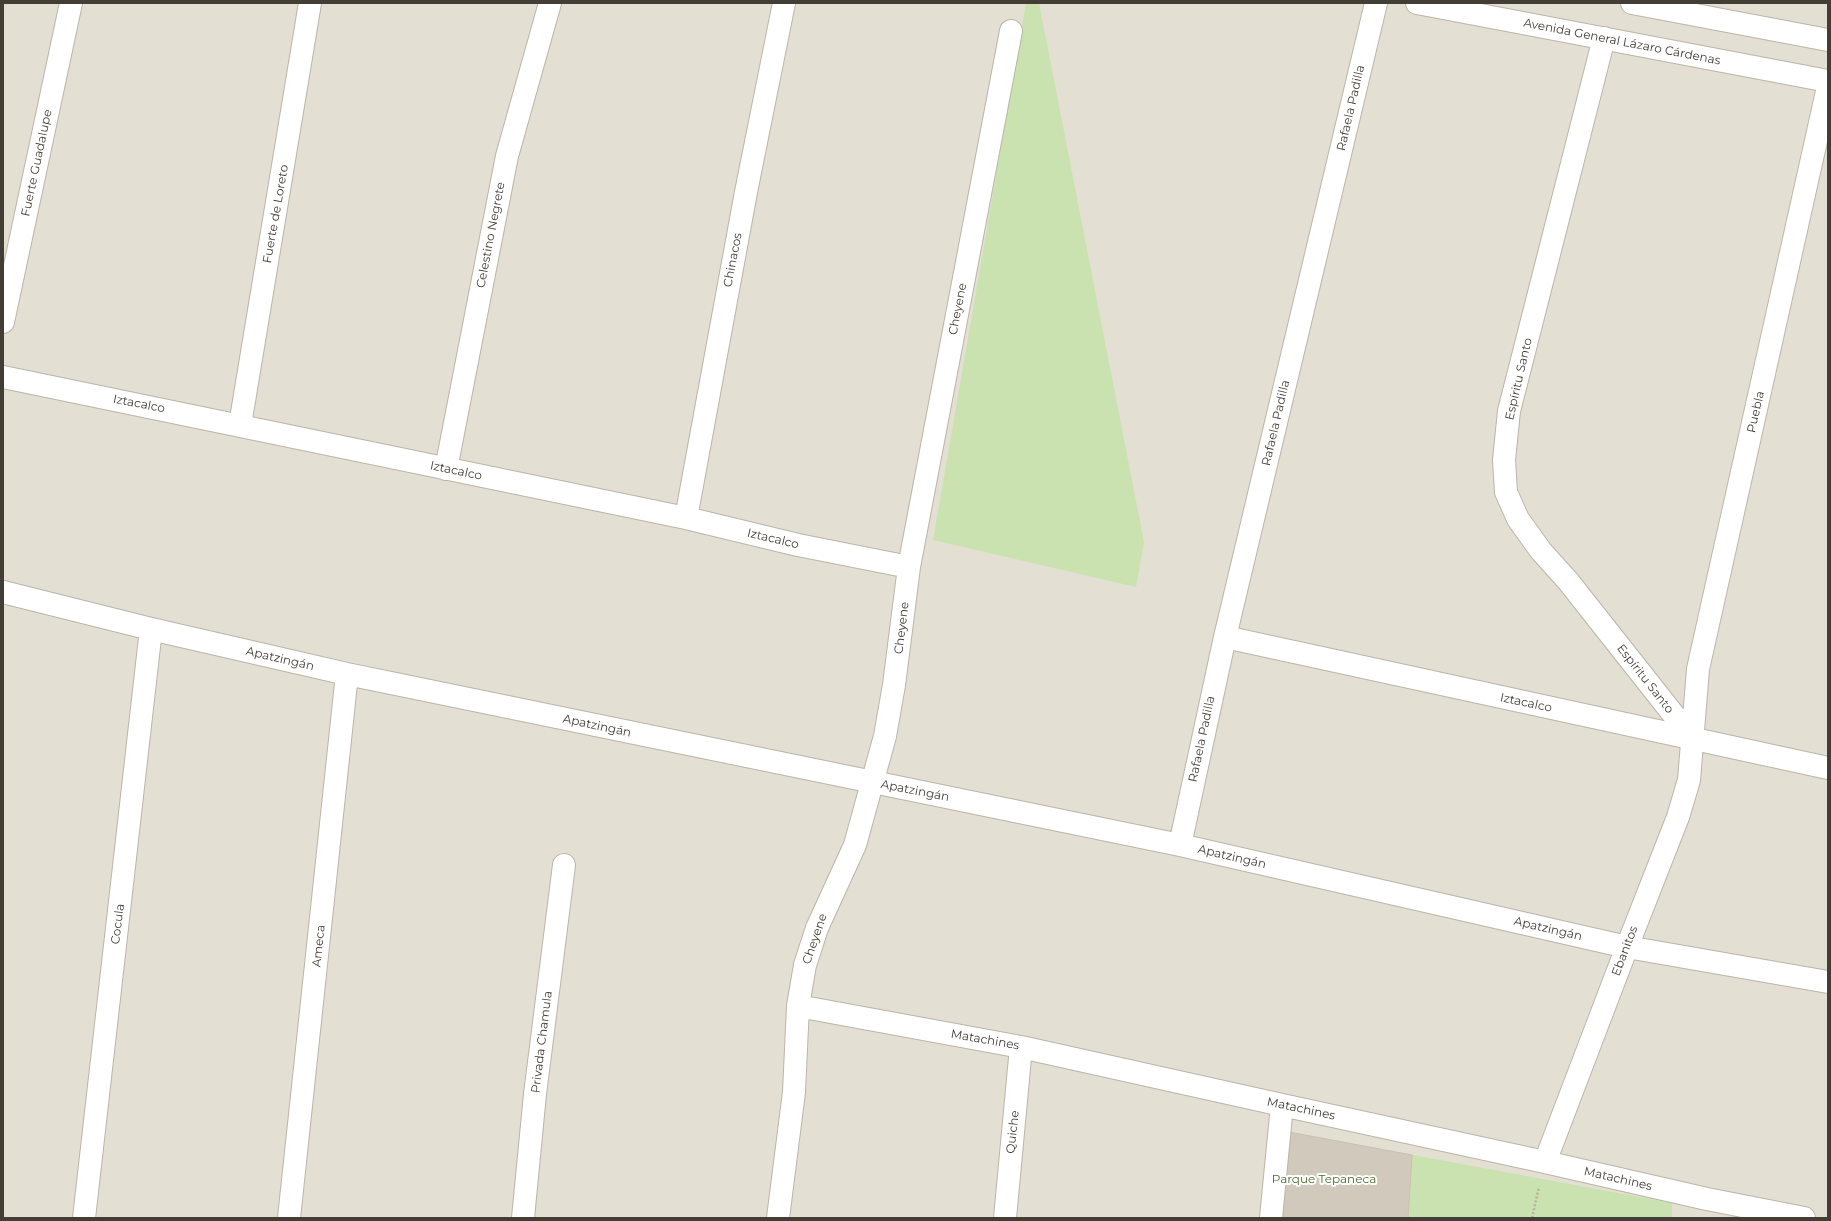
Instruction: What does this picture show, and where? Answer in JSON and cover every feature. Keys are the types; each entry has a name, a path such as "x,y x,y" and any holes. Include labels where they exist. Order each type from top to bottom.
{"street":[{"name":"Fuerte Guadalupe","path":"3,322 71,3"},
{"name":"Fuerte de Loreto","path":"240,425 310,3"},
{"name":"Celestino Negrete","path":"446,469 507,156 550,3"},
{"name":"Chinacos","path":"686,518 746,192 784,3"},
{"name":"Rafaela Padilla","path":"1180,845 1225,637 1376,3"},
{"name":"Avenida General Lázaro Cárdenas","path":"1417,3 1828,80"},
{"path":"1632,3 1828,40"},
{"name":"Cheyene","path":"778,1218 794,1092 798,1006 805,965 817,928 855,845 885,736 909,567 1010,32"},
{"name":"Espíritu Santo","path":"1604,38 1510,411 1504,460 1506,492 1518,519 1541,551 1568,580 1692,738"},
{"name":"Puebla","path":"1692,738 1698,669 1828,87"},
{"name":"Iztacalco","path":"3,377 686,518 798,545 909,567"},
{"name":"Apatzingán","path":"3,592 151,629 347,674 1180,845 1627,947 1828,982"},
{"name":"Cocula","path":"84,1218 151,629"},
{"name":"Iztacalco","path":"1225,637 1828,768"},
{"name":"Ameca","path":"289,1218 347,674"},
{"name":"Ebanitos","path":"1545,1162 1678,818 1689,780 1692,738"},
{"name":"Privada Chamula","path":"522,1218 535,1094 564,865"},
{"name":"Matachines","path":"798,1006 1021,1047 1545,1162 1706,1209 1804,1218"},
{"name":"Quiche","path":"1005,1218 1021,1047"},
{"path":"1271,1218 1282,1105"}],"shaded area":[{"path":"3,3 1828,3 1828,986 3,586"},
{"path":"3,591 1828,986 1828,1218 3,1218"}],"green space":[{"path":"1026,3 1039,3 1144,542 1136,587 933,540"},
{"name":"Parque Tepaneca","path":"1289,1132 1672,1203 1672,1218 1281,1218"}],"building":[{"path":"1289,1132 1412,1155 1408,1218 1281,1218"}]}
